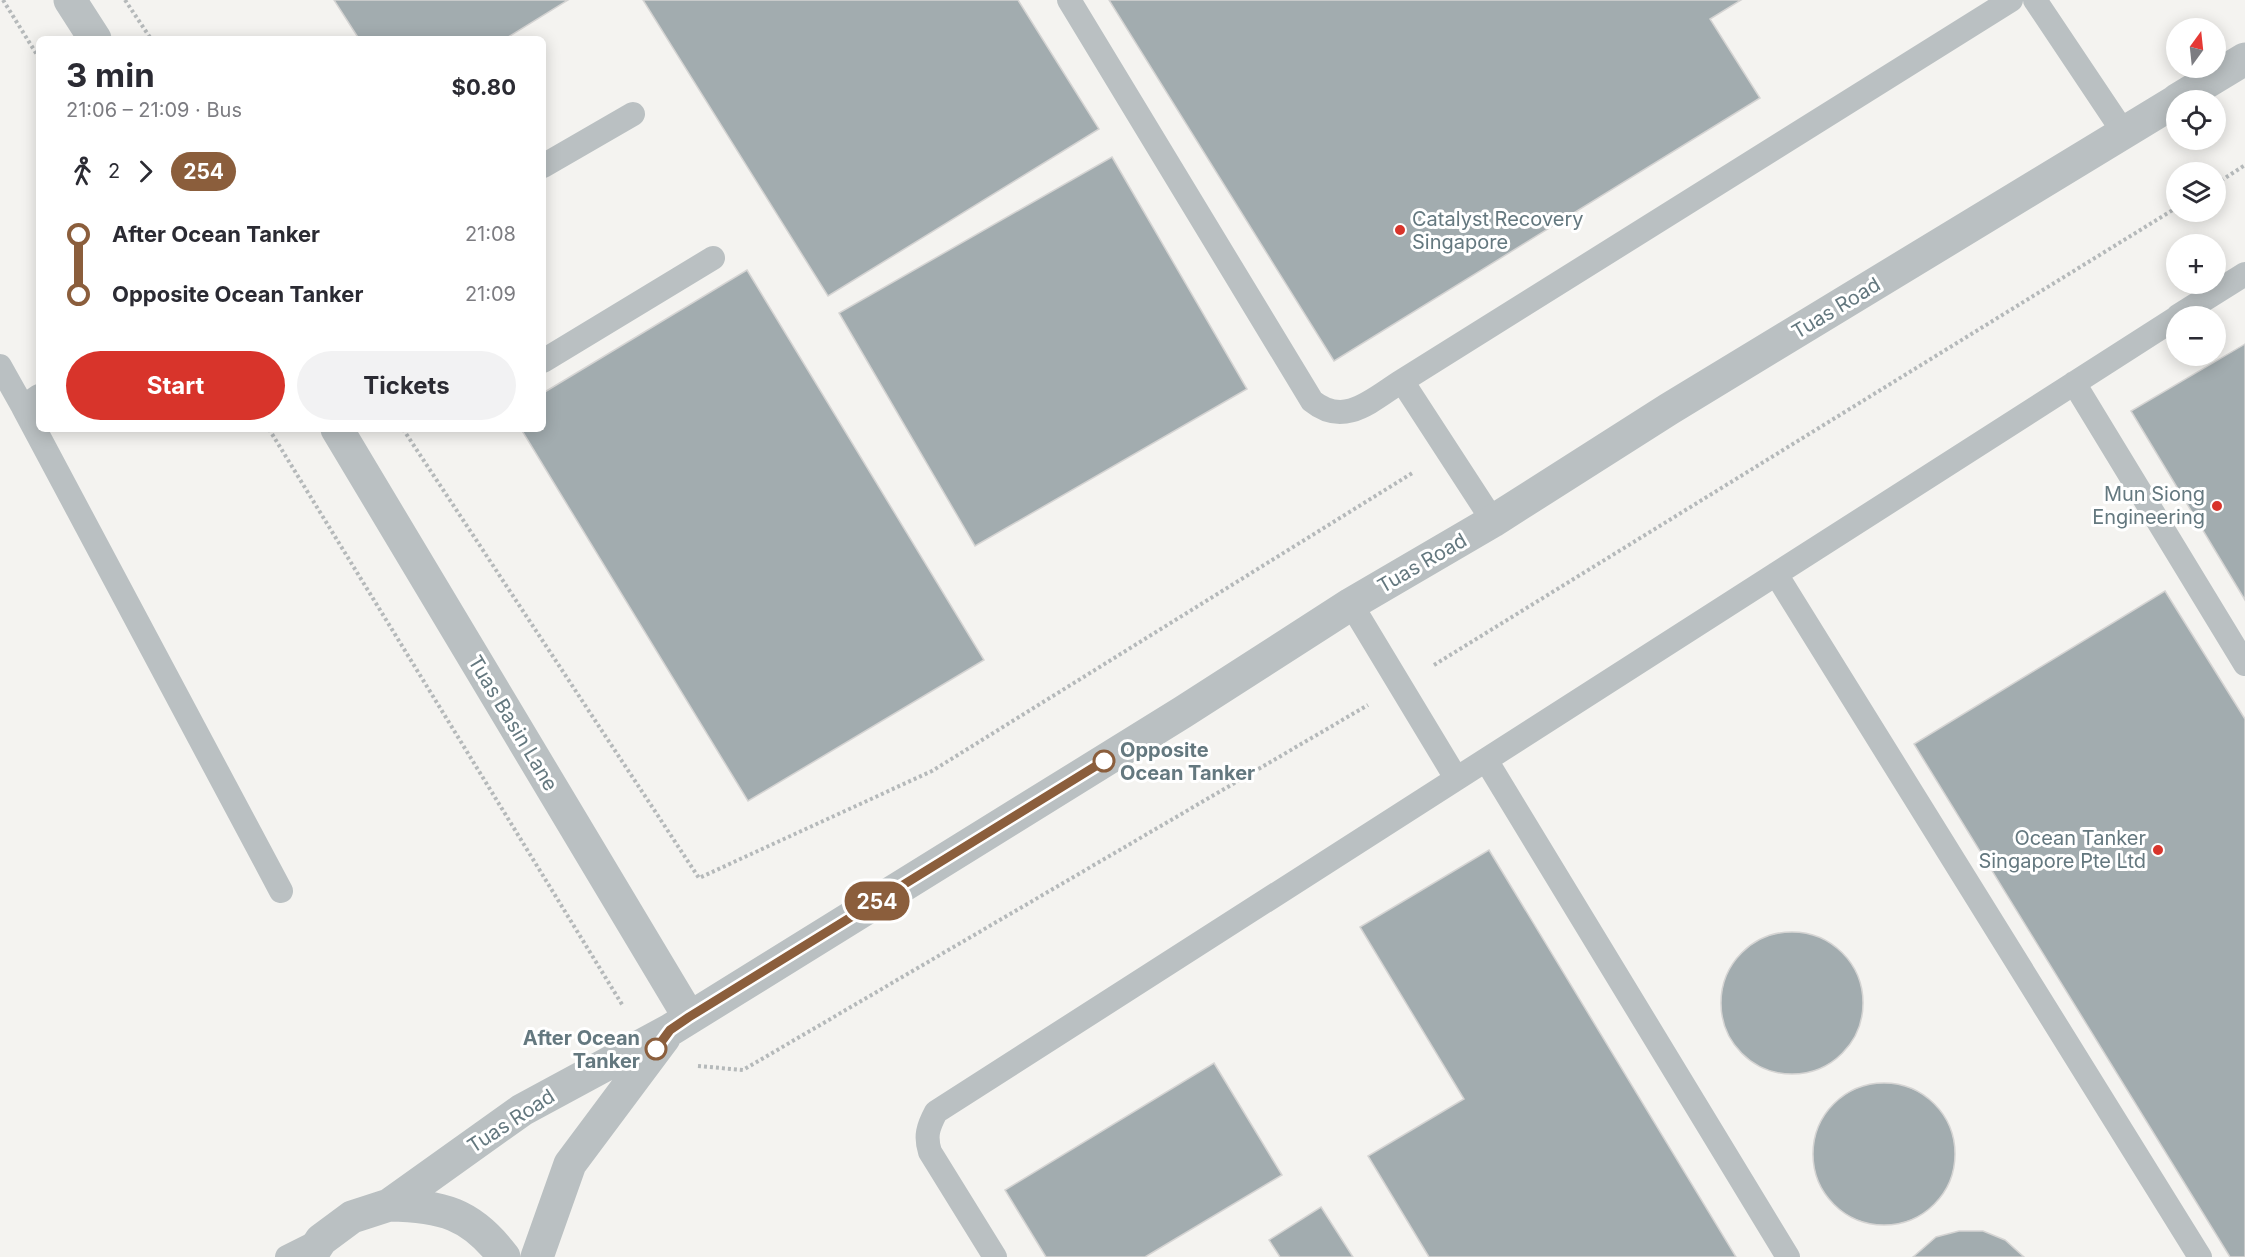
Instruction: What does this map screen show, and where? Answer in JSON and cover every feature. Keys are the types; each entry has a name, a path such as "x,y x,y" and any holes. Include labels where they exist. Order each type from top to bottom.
{"street":[{"path":"70,0 93,36"},
{"name":"Tuas Road","path":"2195,90 2245,59"},
{"name":"Tuas Road","path":"389,1205 522,1110 668,1030 1163,724 1351,604 1493,521 1679,403 2166,108"},
{"name":"Tuas Basin Lane","path":"339,432 668,1030"},
{"name":"Tuas Road","path":"537,1257 570,1164 668,1030"},
{"name":"Tuas Road","path":"316,1248 352,1216 389,1205 426,1205 460,1216 490,1238 504,1257"}],"lane":[{"path":"1069,0 1312,401 1323,410 1339,413 1353,411 1402,381 2011,0"},
{"path":"2035,0 2124,133"},
{"path":"546,164 633,114"},
{"path":"546,359 713,258"},
{"path":"2194,306 2245,274"},
{"path":"996,1257 930,1152 926,1139 928,1126 936,1112 2166,324"},
{"path":"0,366 31,402"},
{"path":"1402,381 1493,521"},
{"path":"2074,383 2245,664"},
{"path":"46,432 281,891"},
{"path":"1776,574 2200,1257"},
{"path":"1351,604 1456,778"},
{"path":"1486,760 1788,1257"},
{"path":"287,1257 316,1248"}],"path":[{"path":"3,0 36,53"},
{"path":"125,0 148,36"},
{"path":"2226,177 2245,165"},
{"path":"271,432 668,1030"},
{"path":"405,432 699,878 932,771 1448,452"}],"building":[{"path":"334,0 568,0 510,36 357,36"},
{"path":"643,0 1018,0 1099,129 828,296"},
{"name":"Catalyst Recovery Singapore","path":"1109,0 1741,0 1710,19 1760,98 1334,361"},
{"path":"1112,157 1247,389 975,546 839,313"},
{"path":"747,270 984,660 748,801 523,432 546,432 546,391"},
{"name":"Mun Siong Engineering","path":"2245,344 2245,600 2131,411 2208,366 2226,366 2226,355"},
{"path":"2165,591 2245,719 2245,1257 2230,1257 1914,744"},
{"path":"1489,850 1736,1257 1429,1257 1368,1156 1464,1099 1360,927"},
{"path":"1792,932 1819,937 1842,953 1858,976 1863,1003 1858,1030 1842,1053 1819,1069 1792,1074 1765,1069 1742,1053 1726,1030 1721,1003 1726,976 1742,953 1765,937"},
{"path":"1214,1063 1282,1175 1145,1257 1046,1257 1005,1190"},
{"path":"1884,1083 1911,1088 1934,1104 1950,1127 1955,1154 1950,1181 1934,1204 1911,1220 1884,1225 1857,1220 1834,1204 1818,1181 1813,1154 1818,1127 1834,1104 1857,1088"},
{"path":"1321,1207 1353,1257 1280,1257 1269,1240"},
{"path":"1959,1231 1983,1231 2005,1240 2024,1257 1913,1257 1936,1237"}],"bus line":[{"name":"254","path":"656,1049 670,1030 689,1017 1104,761"}],"place":[{"name":"Catalyst Recovery Singapore","path":"1400,230"},
{"name":"Mun Siong Engineering","path":"2217,506"},
{"name":"Opposite Ocean Tanker","path":"1104,761"},
{"name":"Ocean Tanker Singapore Pte Ltd","path":"2158,850"},
{"name":"After Ocean Tanker","path":"656,1049"}]}
